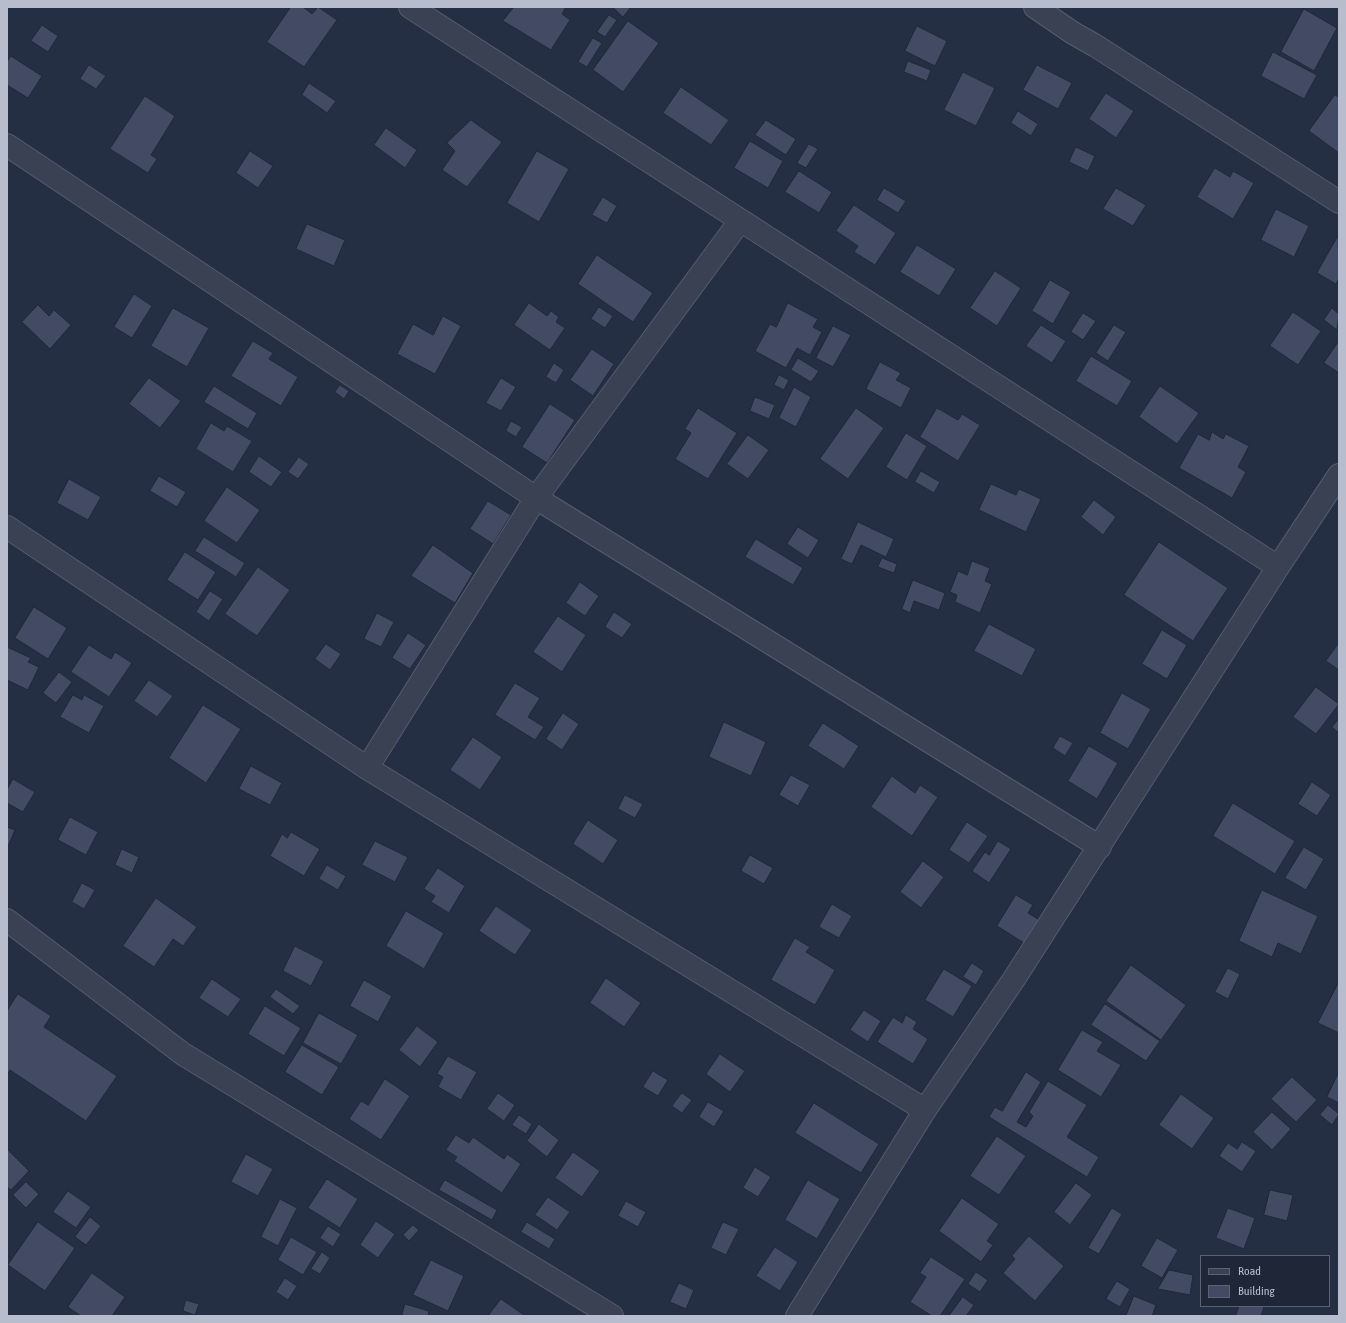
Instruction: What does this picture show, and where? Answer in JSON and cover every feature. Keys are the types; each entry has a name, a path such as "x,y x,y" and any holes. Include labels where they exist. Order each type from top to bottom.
{"street":[{"path":"410,7 1278,567"},
{"path":"1036,7 1073,33 1096,46 1339,202"},
{"path":"7,145 536,498 1100,847"},
{"path":"367,768 536,498 740,221"},
{"path":"797,1316 925,1110 1014,979 1278,567 1339,475"},
{"path":"7,527 367,768 925,1110"},
{"path":"7,920 184,1054 612,1316"}],"building":[{"path":"291,7 303,7 312,14 318,7 337,20 304,67 267,42"},
{"path":"514,7 566,7 562,14 570,20 551,50 503,21"},
{"path":"613,7 631,7 623,17"},
{"path":"1304,9 1337,28 1314,71 1281,52"},
{"path":"609,15 617,20 605,37 597,32"},
{"path":"628,21 659,43 623,92 593,70"},
{"path":"42,25 58,36 48,52 31,41"},
{"path":"917,26 947,41 935,66 905,51"},
{"path":"593,38 602,43 587,67 578,62"},
{"path":"1273,52 1317,75 1304,99 1261,76"},
{"path":"11,56 42,76 28,98 7,85 7,62"},
{"path":"908,61 931,70 927,81 904,72"},
{"path":"89,65 106,76 96,89 80,79"},
{"path":"1037,65 1072,83 1058,109 1023,90"},
{"path":"963,72 995,88 976,126 944,110"},
{"path":"309,83 336,101 327,113 302,95"},
{"path":"681,87 729,120 711,145 663,113"},
{"path":"1106,93 1134,111 1116,138 1089,119"},
{"path":"1335,95 1339,97 1339,153 1309,131"},
{"path":"145,96 175,116 151,155 157,159 148,173 110,149"},
{"path":"1018,111 1038,124 1031,136 1011,123"},
{"path":"471,120 502,142 467,187 442,170 455,151 447,143"},
{"path":"766,120 796,139 786,155 755,135"},
{"path":"386,128 417,150 405,168 374,145"},
{"path":"750,141 783,161 768,188 734,168"},
{"path":"809,144 818,149 806,168 797,163"},
{"path":"1076,147 1095,156 1088,171 1069,162"},
{"path":"250,151 273,166 258,188 236,173"},
{"path":"537,151 569,169 539,222 507,203"},
{"path":"1215,168 1230,177 1233,171 1254,183 1233,219 1197,197"},
{"path":"799,171 832,192 819,213 785,192"},
{"path":"884,188 906,201 898,213 877,200"},
{"path":"1116,188 1146,205 1133,226 1103,209"},
{"path":"603,197 617,206 607,223 592,215"},
{"path":"854,205 896,233 875,265 854,252 858,246 836,231"},
{"path":"1276,209 1309,226 1294,257 1261,240"},
{"path":"307,224 345,240 334,266 296,249"},
{"path":"1338,236 1339,278 1336,284 1317,273"},
{"path":"917,245 956,269 939,296 900,272"},
{"path":"597,255 653,293 633,322 578,284"},
{"path":"995,271 1021,288 997,326 970,308"},
{"path":"1050,280 1071,292 1053,324 1032,311"},
{"path":"134,294 152,306 132,338 114,327"},
{"path":"529,303 547,316 551,311 559,317 556,322 565,328 550,350 514,325"},
{"path":"788,303 818,319 813,327 822,332 810,355 797,348 786,368 755,351 770,324 776,327"},
{"path":"38,305 49,316 54,310 71,325 50,349 22,322"},
{"path":"599,307 613,316 605,328 591,319"},
{"path":"173,308 209,328 187,367 151,346"},
{"path":"1332,308 1339,314 1337,330 1324,320"},
{"path":"1293,312 1321,331 1298,365 1270,346"},
{"path":"1083,313 1096,321 1083,340 1071,332"},
{"path":"443,316 461,326 435,374 397,354 413,324 433,335"},
{"path":"1041,325 1066,341 1052,363 1026,346"},
{"path":"1114,325 1126,332 1108,361 1096,353"},
{"path":"833,326 851,335 833,367 816,358"},
{"path":"253,341 273,353 269,359 298,377 281,406 231,376"},
{"path":"1339,341 1339,373 1324,363"},
{"path":"592,349 614,364 593,396 570,380"},
{"path":"1091,356 1132,381 1117,406 1076,381"},
{"path":"798,358 819,371 811,382 791,370"},
{"path":"880,362 901,373 896,380 911,388 901,408 866,389"},
{"path":"554,363 564,370 556,383 546,377"},
{"path":"779,375 789,380 784,390 774,385"},
{"path":"149,378 181,401 160,428 129,404"},
{"path":"501,378 516,387 501,411 486,403"},
{"path":"340,385 349,391 344,399 335,392"},
{"path":"214,386 257,413 248,429 204,402"},
{"path":"1160,386 1199,413 1177,444 1139,417"},
{"path":"794,387 811,397 796,427 779,418"},
{"path":"755,397 775,405 769,419 750,411"},
{"path":"550,404 575,420 547,463 522,447"},
{"path":"698,408 737,433 708,479 675,459 691,433 685,429"},
{"path":"856,408 884,428 848,479 820,459"},
{"path":"937,408 958,420 962,414 980,425 958,461 920,437"},
{"path":"511,421 522,427 516,437 506,431"},
{"path":"211,423 224,431 227,426 252,441 233,472 196,449"},
{"path":"1212,432 1223,439 1226,434 1249,446 1238,467 1246,472 1232,498 1179,468 1198,434 1209,440"},
{"path":"906,433 927,446 907,480 886,467"},
{"path":"748,435 769,450 748,479 727,464"},
{"path":"259,456 282,472 271,487 249,472"},
{"path":"299,457 309,464 298,479 288,472"},
{"path":"921,471 940,482 934,493 915,482"},
{"path":"159,476 186,492 177,507 150,491"},
{"path":"69,479 101,497 88,520 57,503"},
{"path":"991,484 1016,495 1019,489 1041,499 1026,532 979,510"},
{"path":"227,487 260,510 237,543 204,521"},
{"path":"1094,500 1116,517 1103,535 1081,517"},
{"path":"488,501 511,515 493,544 470,529"},
{"path":"858,522 894,539 886,557 861,545 852,564 841,559"},
{"path":"798,527 819,540 808,558 787,544"},
{"path":"204,537 245,563 236,577 195,551"},
{"path":"756,539 803,568 793,585 745,557"},
{"path":"1159,542 1228,588 1193,641 1124,595"},
{"path":"433,545 473,573 455,603 411,576"},
{"path":"185,552 216,572 198,600 167,580"},
{"path":"882,558 897,564 894,573 878,567"},
{"path":"972,561 990,568 985,581 992,584 980,613 955,602 957,595 950,592 958,571 967,575"},
{"path":"258,567 290,590 257,636 225,614"},
{"path":"913,580 945,593 939,610 914,601 910,613 902,609"},
{"path":"580,582 599,596 585,616 566,603"},
{"path":"210,591 223,599 209,621 196,612"},
{"path":"34,607 67,628 48,659 15,638"},
{"path":"614,612 632,624 622,638 605,627"},
{"path":"377,613 394,622 381,647 364,639"},
{"path":"558,616 586,635 562,672 533,652"},
{"path":"989,624 1036,649 1022,676 974,651"},
{"path":"1162,630 1187,645 1167,679 1142,664"},
{"path":"408,633 426,645 410,669 392,658"},
{"path":"1339,643 1339,670 1326,661"},
{"path":"326,644 341,654 330,670 315,659"},
{"path":"89,645 111,659 115,652 132,663 109,697 71,672"},
{"path":"7,647 31,658 28,662 39,667 28,690 7,680"},
{"path":"59,672 72,682 56,703 43,693"},
{"path":"149,680 173,696 157,717 134,701"},
{"path":"515,683 540,698 528,717 544,727 535,740 495,715"},
{"path":"1316,687 1339,704 1316,734 1293,717"},
{"path":"1122,693 1151,709 1128,749 1100,733"},
{"path":"73,695 82,700 84,695 104,706 89,733 60,717"},
{"path":"203,705 241,729 206,783 169,758"},
{"path":"563,713 579,724 562,750 546,739"},
{"path":"1339,719 1339,733 1332,727"},
{"path":"724,722 766,742 751,776 709,757"},
{"path":"823,723 859,746 844,769 808,746"},
{"path":"1060,736 1073,743 1065,756 1053,748"},
{"path":"473,737 502,757 480,790 450,770"},
{"path":"1089,746 1118,763 1097,799 1068,781"},
{"path":"251,766 282,783 270,805 239,789"},
{"path":"791,775 810,785 798,806 779,795"},
{"path":"892,776 915,793 920,785 938,797 912,836 871,807"},
{"path":"13,779 35,792 23,812 7,803 7,790"},
{"path":"1312,782 1331,795 1317,816 1298,804"},
{"path":"625,795 643,804 635,818 618,809"},
{"path":"1233,803 1295,841 1275,874 1213,836"},
{"path":"70,817 98,832 86,855 58,840"},
{"path":"588,820 618,840 603,864 573,844"},
{"path":"967,822 988,836 969,863 949,850"},
{"path":"7,827 15,830 7,849"},
{"path":"291,832 320,849 304,876 270,856 282,834 287,838"},
{"path":"375,841 408,857 395,882 362,865"},
{"path":"998,841 1011,849 989,883 972,871 985,852 989,855"},
{"path":"1304,847 1324,859 1306,890 1285,878"},
{"path":"122,849 139,857 132,873 115,865"},
{"path":"750,855 773,868 764,884 741,871"},
{"path":"923,861 944,877 921,908 900,892"},
{"path":"327,865 346,876 338,890 319,879"},
{"path":"438,868 465,886 449,913 431,902 435,896 424,889"},
{"path":"82,883 95,890 84,909 72,902"},
{"path":"1262,890 1318,916 1301,954 1278,943 1272,957 1239,941"},
{"path":"1016,895 1033,905 1028,913 1046,924 1032,948 997,926"},
{"path":"156,898 197,927 183,946 173,939 154,967 123,946"},
{"path":"832,904 852,916 839,938 819,927"},
{"path":"496,906 532,930 515,955 479,931"},
{"path":"406,911 444,933 424,969 386,946"},
{"path":"795,938 810,947 806,952 835,970 815,1005 771,980"},
{"path":"295,946 324,961 311,986 283,971"},
{"path":"972,963 984,971 976,985 963,977"},
{"path":"1131,965 1186,1005 1161,1040 1106,1001"},
{"path":"1228,968 1240,974 1228,999 1215,992"},
{"path":"944,969 972,986 953,1017 925,1000"},
{"path":"606,978 641,1003 624,1027 590,1003"},
{"path":"212,979 241,999 228,1017 199,998"},
{"path":"364,980 392,996 378,1022 350,1006"},
{"path":"1338,984 1339,985 1339,1033 1318,1023"},
{"path":"276,989 300,1006 293,1014 270,997"},
{"path":"18,994 51,1016 44,1027 117,1076 86,1121 10,1070 7,1075 7,1011"},
{"path":"1105,1004 1160,1041 1146,1061 1091,1025"},
{"path":"265,1006 301,1028 284,1056 248,1034"},
{"path":"864,1010 881,1021 868,1042 850,1030"},
{"path":"319,1013 358,1035 341,1064 303,1043"},
{"path":"906,1015 917,1022 913,1029 928,1039 913,1064 877,1042 893,1017 902,1023"},
{"path":"417,1026 438,1042 420,1067 399,1050"},
{"path":"1082,1030 1103,1042 1097,1051 1121,1065 1101,1097 1058,1070"},
{"path":"302,1045 339,1067 322,1095 285,1072"},
{"path":"720,1054 745,1071 730,1092 706,1074"},
{"path":"448,1056 477,1072 461,1100 438,1087 443,1077 437,1074"},
{"path":"653,1071 668,1080 658,1096 643,1087"},
{"path":"1026,1072 1041,1082 1017,1122 1026,1127 1033,1116 1029,1112 1048,1081 1087,1105 1067,1137 1099,1157 1087,1177 989,1117 995,1107 1002,1111"},
{"path":"1339,1072 1339,1103 1327,1097"},
{"path":"1292,1077 1317,1100 1296,1122 1271,1099"},
{"path":"385,1079 410,1096 381,1140 349,1119 361,1101 368,1105"},
{"path":"498,1093 515,1105 504,1121 487,1109"},
{"path":"682,1093 692,1100 682,1113 672,1106"},
{"path":"1181,1094 1214,1118 1192,1149 1159,1125"},
{"path":"708,1102 724,1111 714,1127 699,1117"},
{"path":"814,1103 879,1144 861,1173 795,1133"},
{"path":"1328,1105 1339,1114 1332,1125 1320,1115"},
{"path":"1272,1112 1291,1129 1272,1150 1253,1132"},
{"path":"519,1115 532,1124 526,1134 512,1125"},
{"path":"539,1124 559,1140 547,1157 527,1141"},
{"path":"456,1135 469,1143 473,1137 504,1159 507,1154 521,1164 502,1193 454,1161 457,1157 446,1150"},
{"path":"997,1136 1026,1156 999,1195 970,1176"},
{"path":"1242,1142 1256,1151 1242,1172 1219,1156 1228,1143 1237,1149"},
{"path":"7,1149 29,1171 11,1190 7,1187"},
{"path":"573,1152 600,1171 582,1197 555,1178"},
{"path":"246,1154 273,1169 258,1196 231,1182"},
{"path":"755,1167 771,1177 758,1197 743,1188"},
{"path":"327,1179 358,1199 340,1228 308,1208"},
{"path":"445,1180 497,1210 492,1220 439,1190"},
{"path":"808,1180 840,1199 817,1239 785,1220"},
{"path":"26,1182 39,1194 26,1208 13,1195"},
{"path":"1076,1183 1092,1195 1070,1225 1054,1212"},
{"path":"1270,1190 1293,1195 1287,1221 1264,1215"},
{"path":"68,1191 91,1207 76,1228 53,1212"},
{"path":"548,1197 570,1212 557,1230 535,1215"},
{"path":"962,1198 999,1224 987,1241 993,1245 981,1262 939,1231"},
{"path":"280,1199 297,1208 278,1246 261,1237"},
{"path":"626,1201 646,1212 638,1227 618,1216"},
{"path":"1112,1208 1122,1214 1099,1254 1088,1248"},
{"path":"1228,1208 1255,1218 1244,1249 1216,1238"},
{"path":"90,1217 101,1226 86,1245 75,1237"},
{"path":"376,1221 395,1234 378,1258 360,1245"},
{"path":"38,1222 75,1248 45,1291 8,1265"},
{"path":"527,1222 555,1239 549,1249 521,1232"},
{"path":"723,1222 739,1229 726,1255 711,1248"},
{"path":"413,1225 419,1230 409,1241 403,1235"},
{"path":"328,1226 341,1234 333,1247 320,1238"},
{"path":"1029,1236 1064,1266 1035,1301 1003,1273 1015,1259 1012,1256"},
{"path":"291,1237 317,1252 303,1275 278,1260"},
{"path":"1157,1238 1178,1250 1162,1278 1141,1266"},
{"path":"775,1247 798,1262 780,1291 756,1276"},
{"path":"322,1252 330,1258 320,1274 311,1269"},
{"path":"931,1257 965,1279 940,1316 932,1316 910,1302 926,1277 920,1273"},
{"path":"431,1260 464,1276 448,1311 413,1295"},
{"path":"1169,1270 1193,1275 1190,1295 1158,1289"},
{"path":"976,1272 988,1280 980,1292 968,1284"},
{"path":"92,1273 125,1297 112,1316 81,1316 68,1307"},
{"path":"285,1278 297,1286 288,1300 276,1292"},
{"path":"1117,1281 1130,1289 1120,1307 1106,1299"},
{"path":"679,1283 694,1290 686,1309 670,1302"},
{"path":"1134,1296 1156,1305 1152,1316 1126,1316"},
{"path":"963,1297 974,1305 966,1316 949,1316"},
{"path":"501,1299 524,1315 488,1316"},
{"path":"186,1300 199,1304 195,1315 183,1311"},
{"path":"405,1304 429,1311 428,1316 402,1316"},
{"path":"1239,1307 1264,1307 1261,1316 1236,1316"}]}
